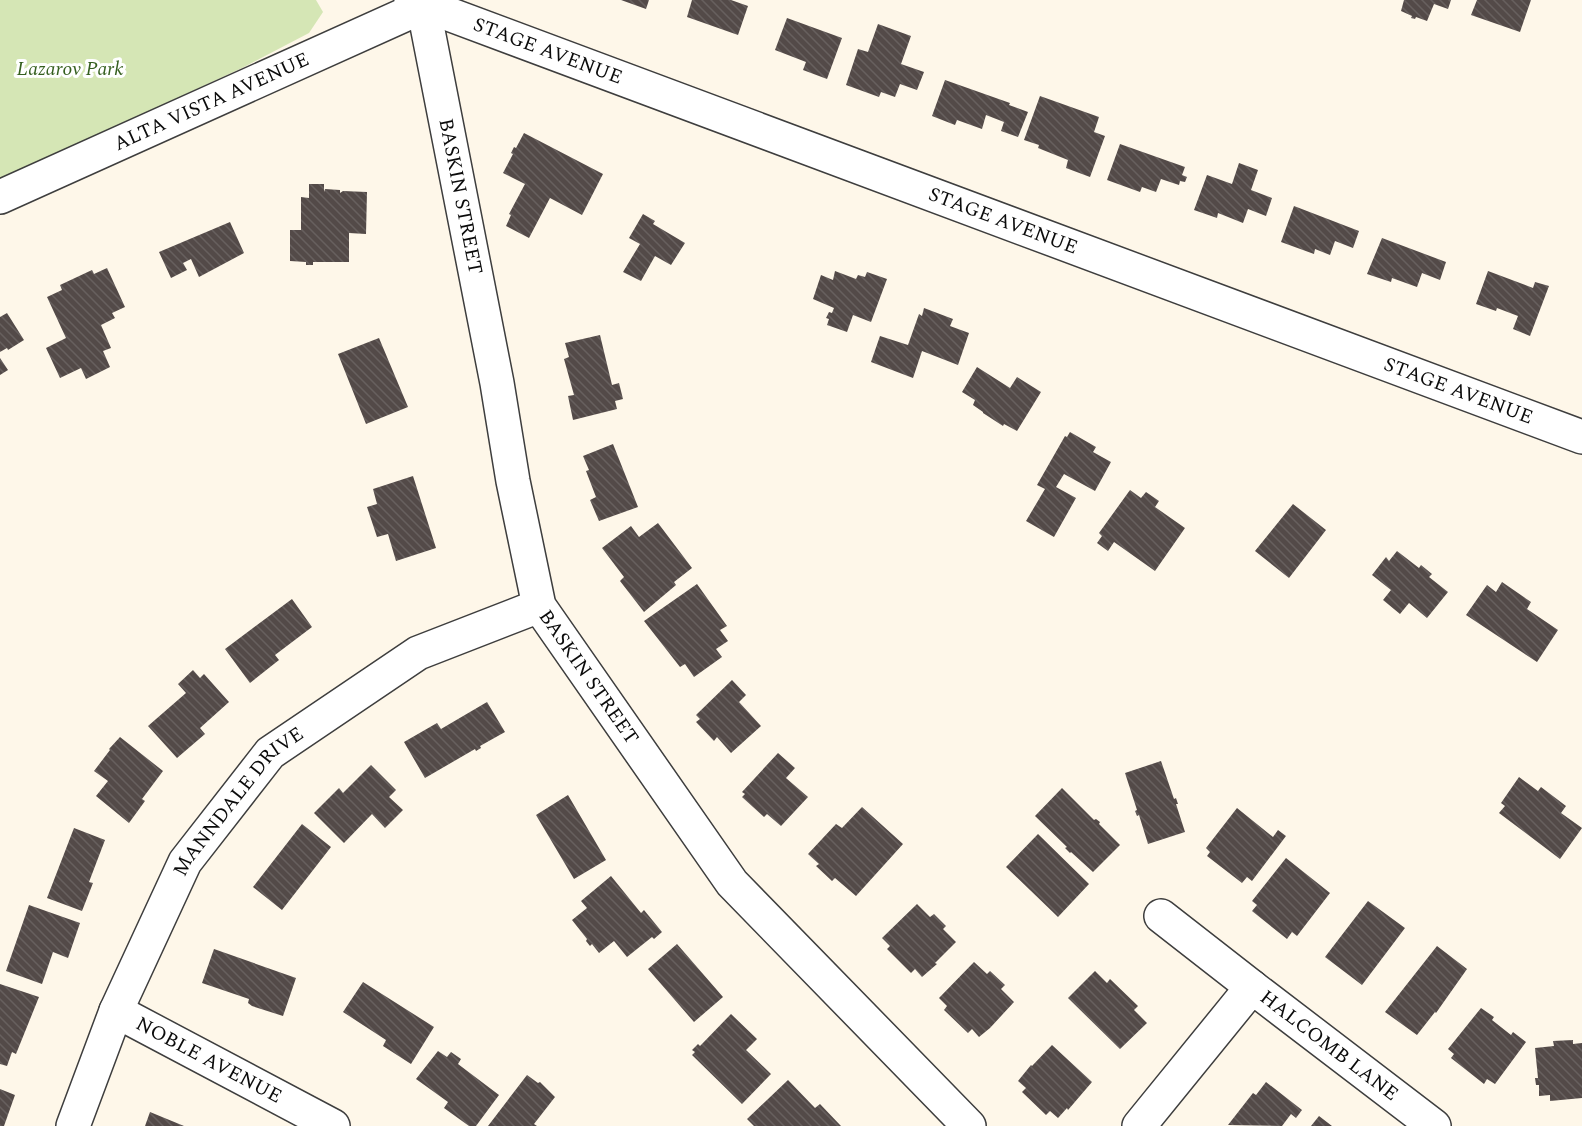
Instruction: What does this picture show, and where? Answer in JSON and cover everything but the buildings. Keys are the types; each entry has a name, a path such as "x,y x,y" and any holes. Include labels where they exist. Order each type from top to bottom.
{"street":[{"name":"ALTA VISTA AVENUE","path":"0,197 419,2"},
{"name":"STAGE AVENUE","path":"419,2 1582,437"},
{"name":"BASKIN STREET","path":"419,2 497,383 513,481 539,606 732,883 969,1126"},
{"name":"MANNDALE DRIVE","path":"73,1126 116,1011 185,862 270,753 418,653 539,606"},
{"name":"HALCOMB LANE","path":"1161,916 1434,1126"},
{"name":"HALCOMB LANE","path":"1139,1126 1252,987"},
{"name":"NOBLE AVENUE","path":"116,1011 333,1126"}],"green space":[{"name":"Lazarov Park","path":"0,0 316,0 323,12 309,33 242,68 0,180"}]}
